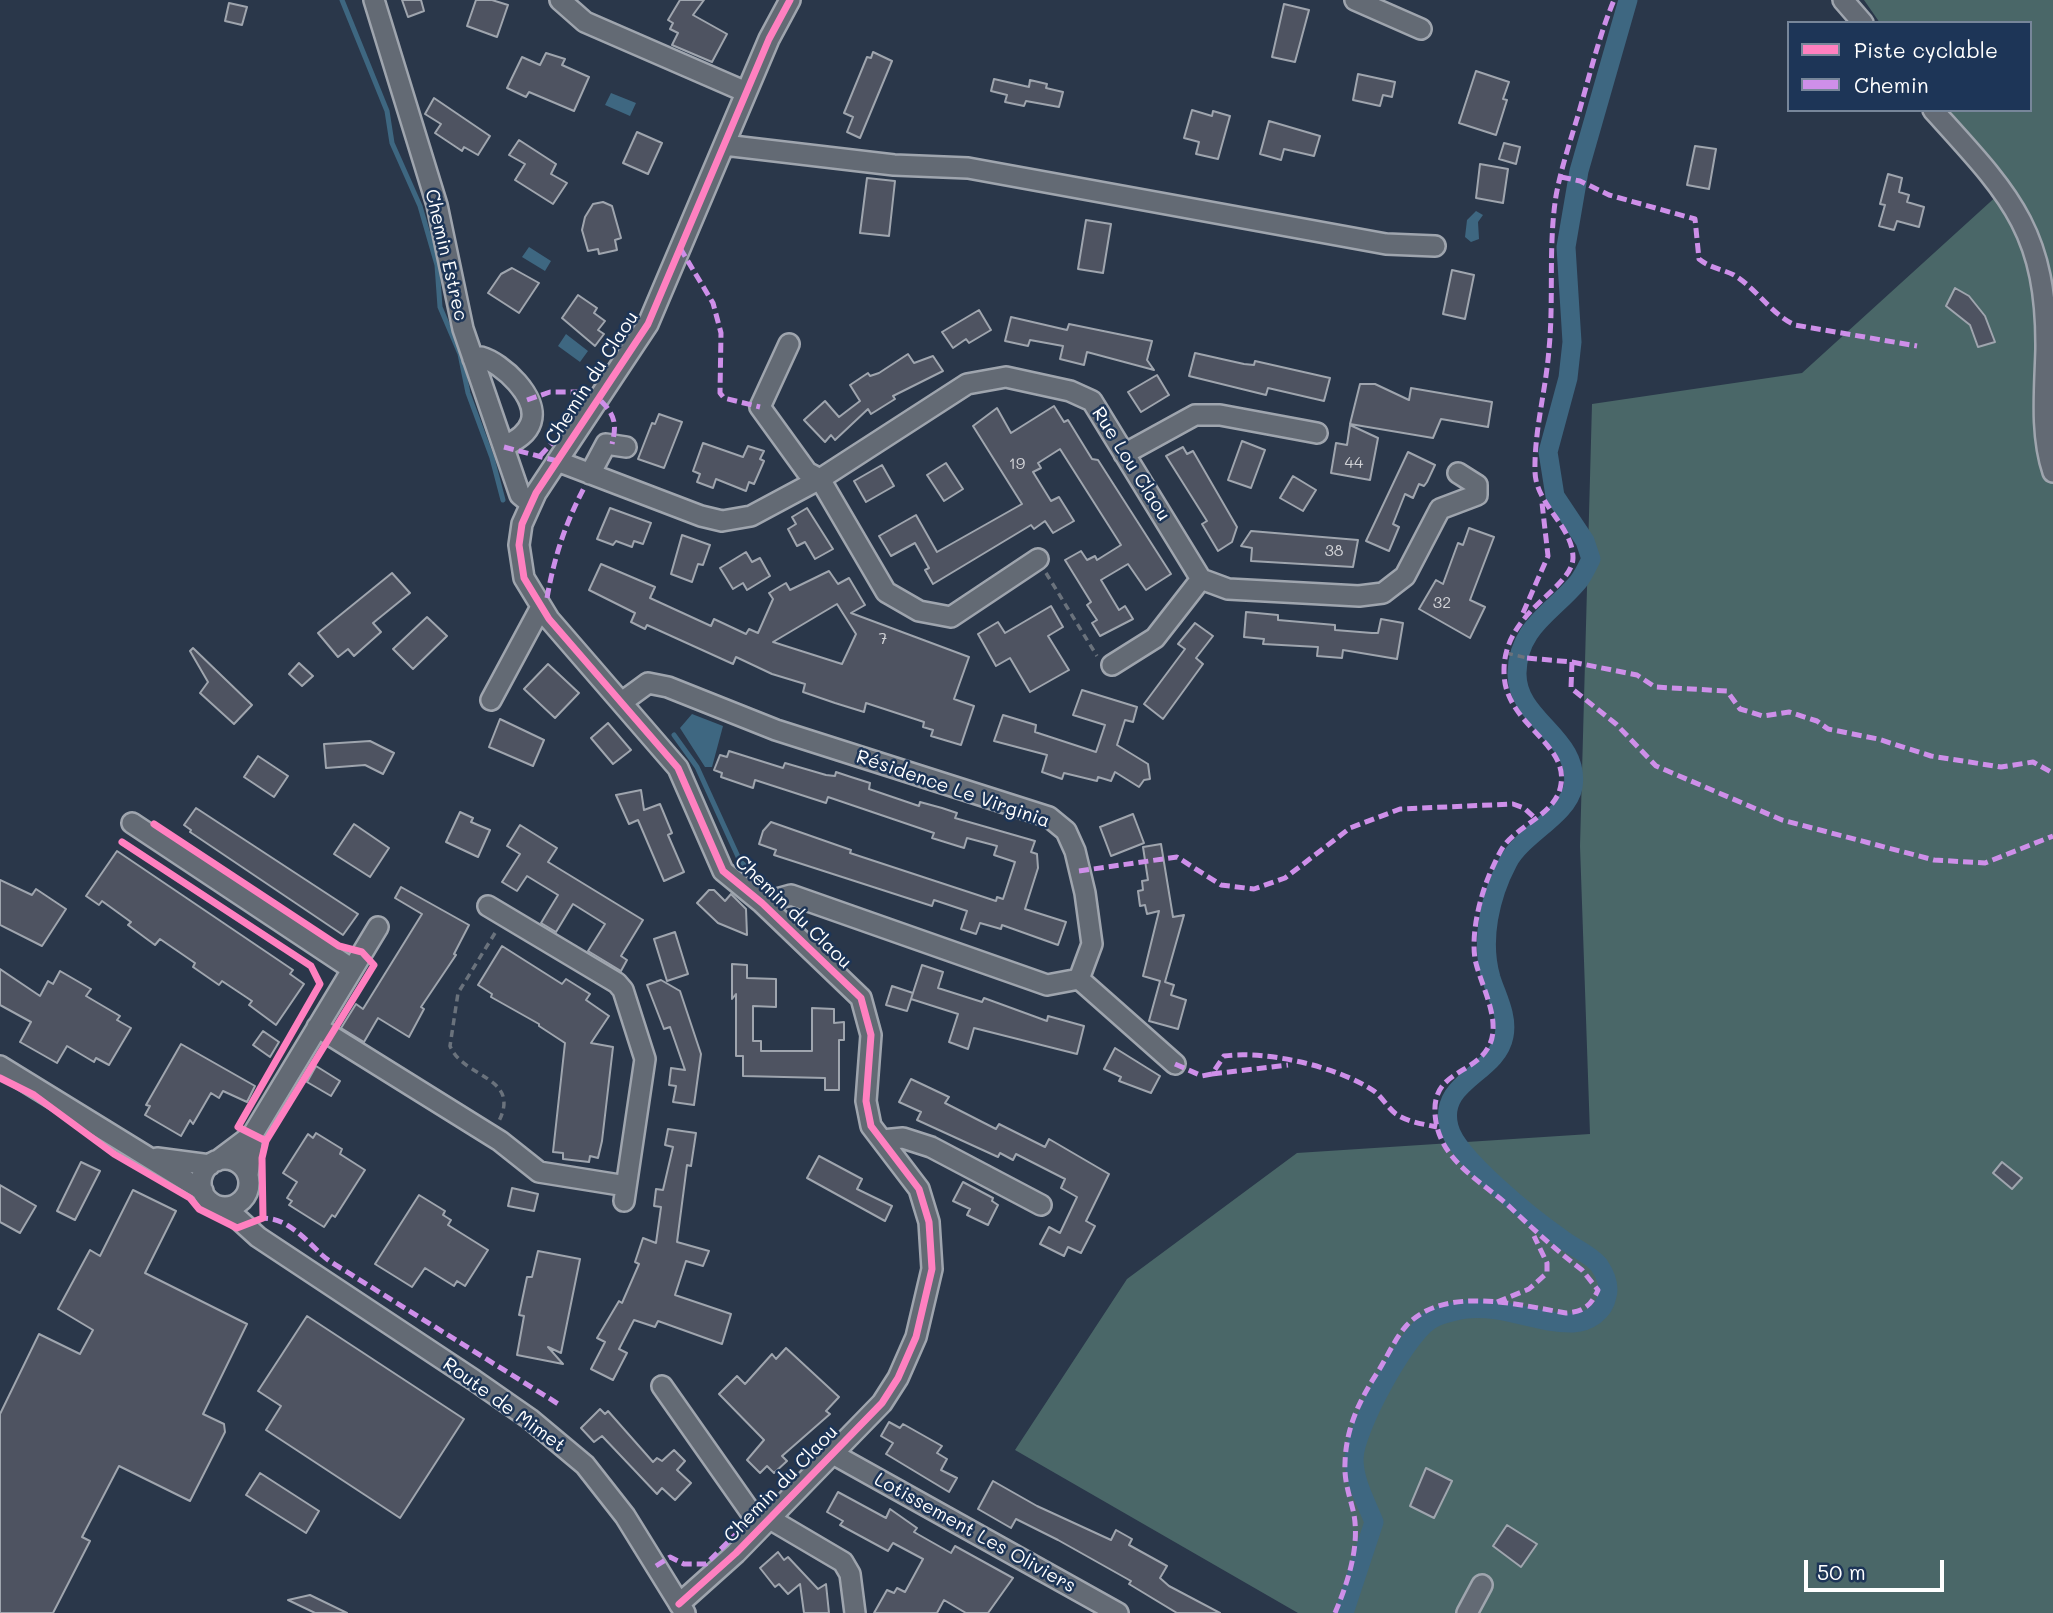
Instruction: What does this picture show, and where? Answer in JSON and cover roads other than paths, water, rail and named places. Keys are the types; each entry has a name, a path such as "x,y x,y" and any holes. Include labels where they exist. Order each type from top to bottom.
{"street":[{"name":"Chemin Estrec","path":"374,0 437,205 463,329 520,495 531,504"},
{"path":"560,0 584,22 746,92"},
{"name":"Chemin du Claou","path":"682,1609 882,1403 898,1378 916,1337 932,1269 929,1222 919,1189 872,1126 866,1101 871,1035 860,998 762,903 723,871 678,768 541,607 524,578 519,545 522,524 556,461 648,324 769,39 790,0"},
{"path":"1355,0 1421,29"},
{"path":"1843,0 1861,21"},
{"path":"1935,112 2005,193 2028,231 2046,305 2045,406 2053,472"},
{"path":"724,145 894,165 968,168 1386,244 1436,246"},
{"path":"789,344 760,407 807,472 820,479 886,592 919,611 951,617 1038,559"},
{"path":"473,359 481,357 503,368 523,389 532,413 524,434 504,447"},
{"name":"Rue Lou Claou","path":"556,461 701,516 722,521 751,516 820,479 967,384 1006,377 1070,391 1092,401 1201,579"},
{"path":"1124,454 1195,415 1220,415 1317,433"},
{"path":"590,474 606,444 626,447"},
{"path":"1112,665 1155,638 1201,579 1228,589 1359,596 1383,593 1405,576 1440,509 1477,495 1477,485 1458,473"},
{"path":"491,700 541,607"},
{"name":"Résidence Le Virginia","path":"622,702 648,684 668,687 776,730 1049,817 1066,831 1075,851 1085,893 1092,944 1079,979"},
{"path":"132,823 352,970"},
{"path":"762,903 791,895 1047,985 1079,979 1175,1063"},
{"path":"317,1027 491,1135 548,1175 625,1194 645,1059 623,990 617,983 496,911"},
{"path":"203,1191 202,1178 213,1163 253,1134 378,927"},
{"path":"5,1071 203,1191 212,1203 225,1207 239,1203 248,1183 253,1134"},
{"path":"882,1140 903,1138 931,1147 1041,1205"},
{"path":"146,1155 178,1163 238,1163 248,1183"},
{"name":"Route de Mimet","path":"248,1183 258,1219 274,1247"},
{"name":"Route de Mimet","path":"225,1207 274,1247 508,1404 585,1465 625,1516 682,1609"},
{"path":"663,1386 766,1523 843,1562 850,1574 855,1613"},
{"name":"Lotissement Les Oliviers","path":"833,1454 1118,1613"},
{"path":"1467,1613 1482,1585"}],"water":[{"path":"611,93 636,103 630,116 605,105"},
{"path":"1476,211 1483,215 1478,222 1479,239 1471,242 1465,237 1467,220"},
{"path":"529,247 551,261 545,271 522,257"},
{"path":"566,334 588,351 580,362 558,346"},
{"path":"692,714 723,726 712,767 705,767 680,728"}],"waterway":[{"path":"342,0 387,111 392,143 420,206 437,265 440,307 460,354 468,393 492,458 503,500"},
{"path":"1344,1613 1374,1522 1356,1475 1356,1445 1382,1385 1419,1330 1437,1316 1480,1308 1560,1323 1579,1322 1590,1318 1603,1307 1608,1292 1605,1276 1595,1261 1548,1229 1480,1170 1455,1140 1449,1127 1448,1111 1459,1088 1491,1060 1504,1036 1503,1014 1491,978 1486,949 1489,918 1496,889 1515,852 1563,807 1573,787 1573,770 1567,755 1526,704 1519,690 1517,673 1523,644 1530,632 1578,582 1591,559 1585,541 1555,496 1548,452 1568,378 1572,342 1566,247 1579,171 1628,0"},
{"path":"674,735 697,767 740,861 765,884"}]}
